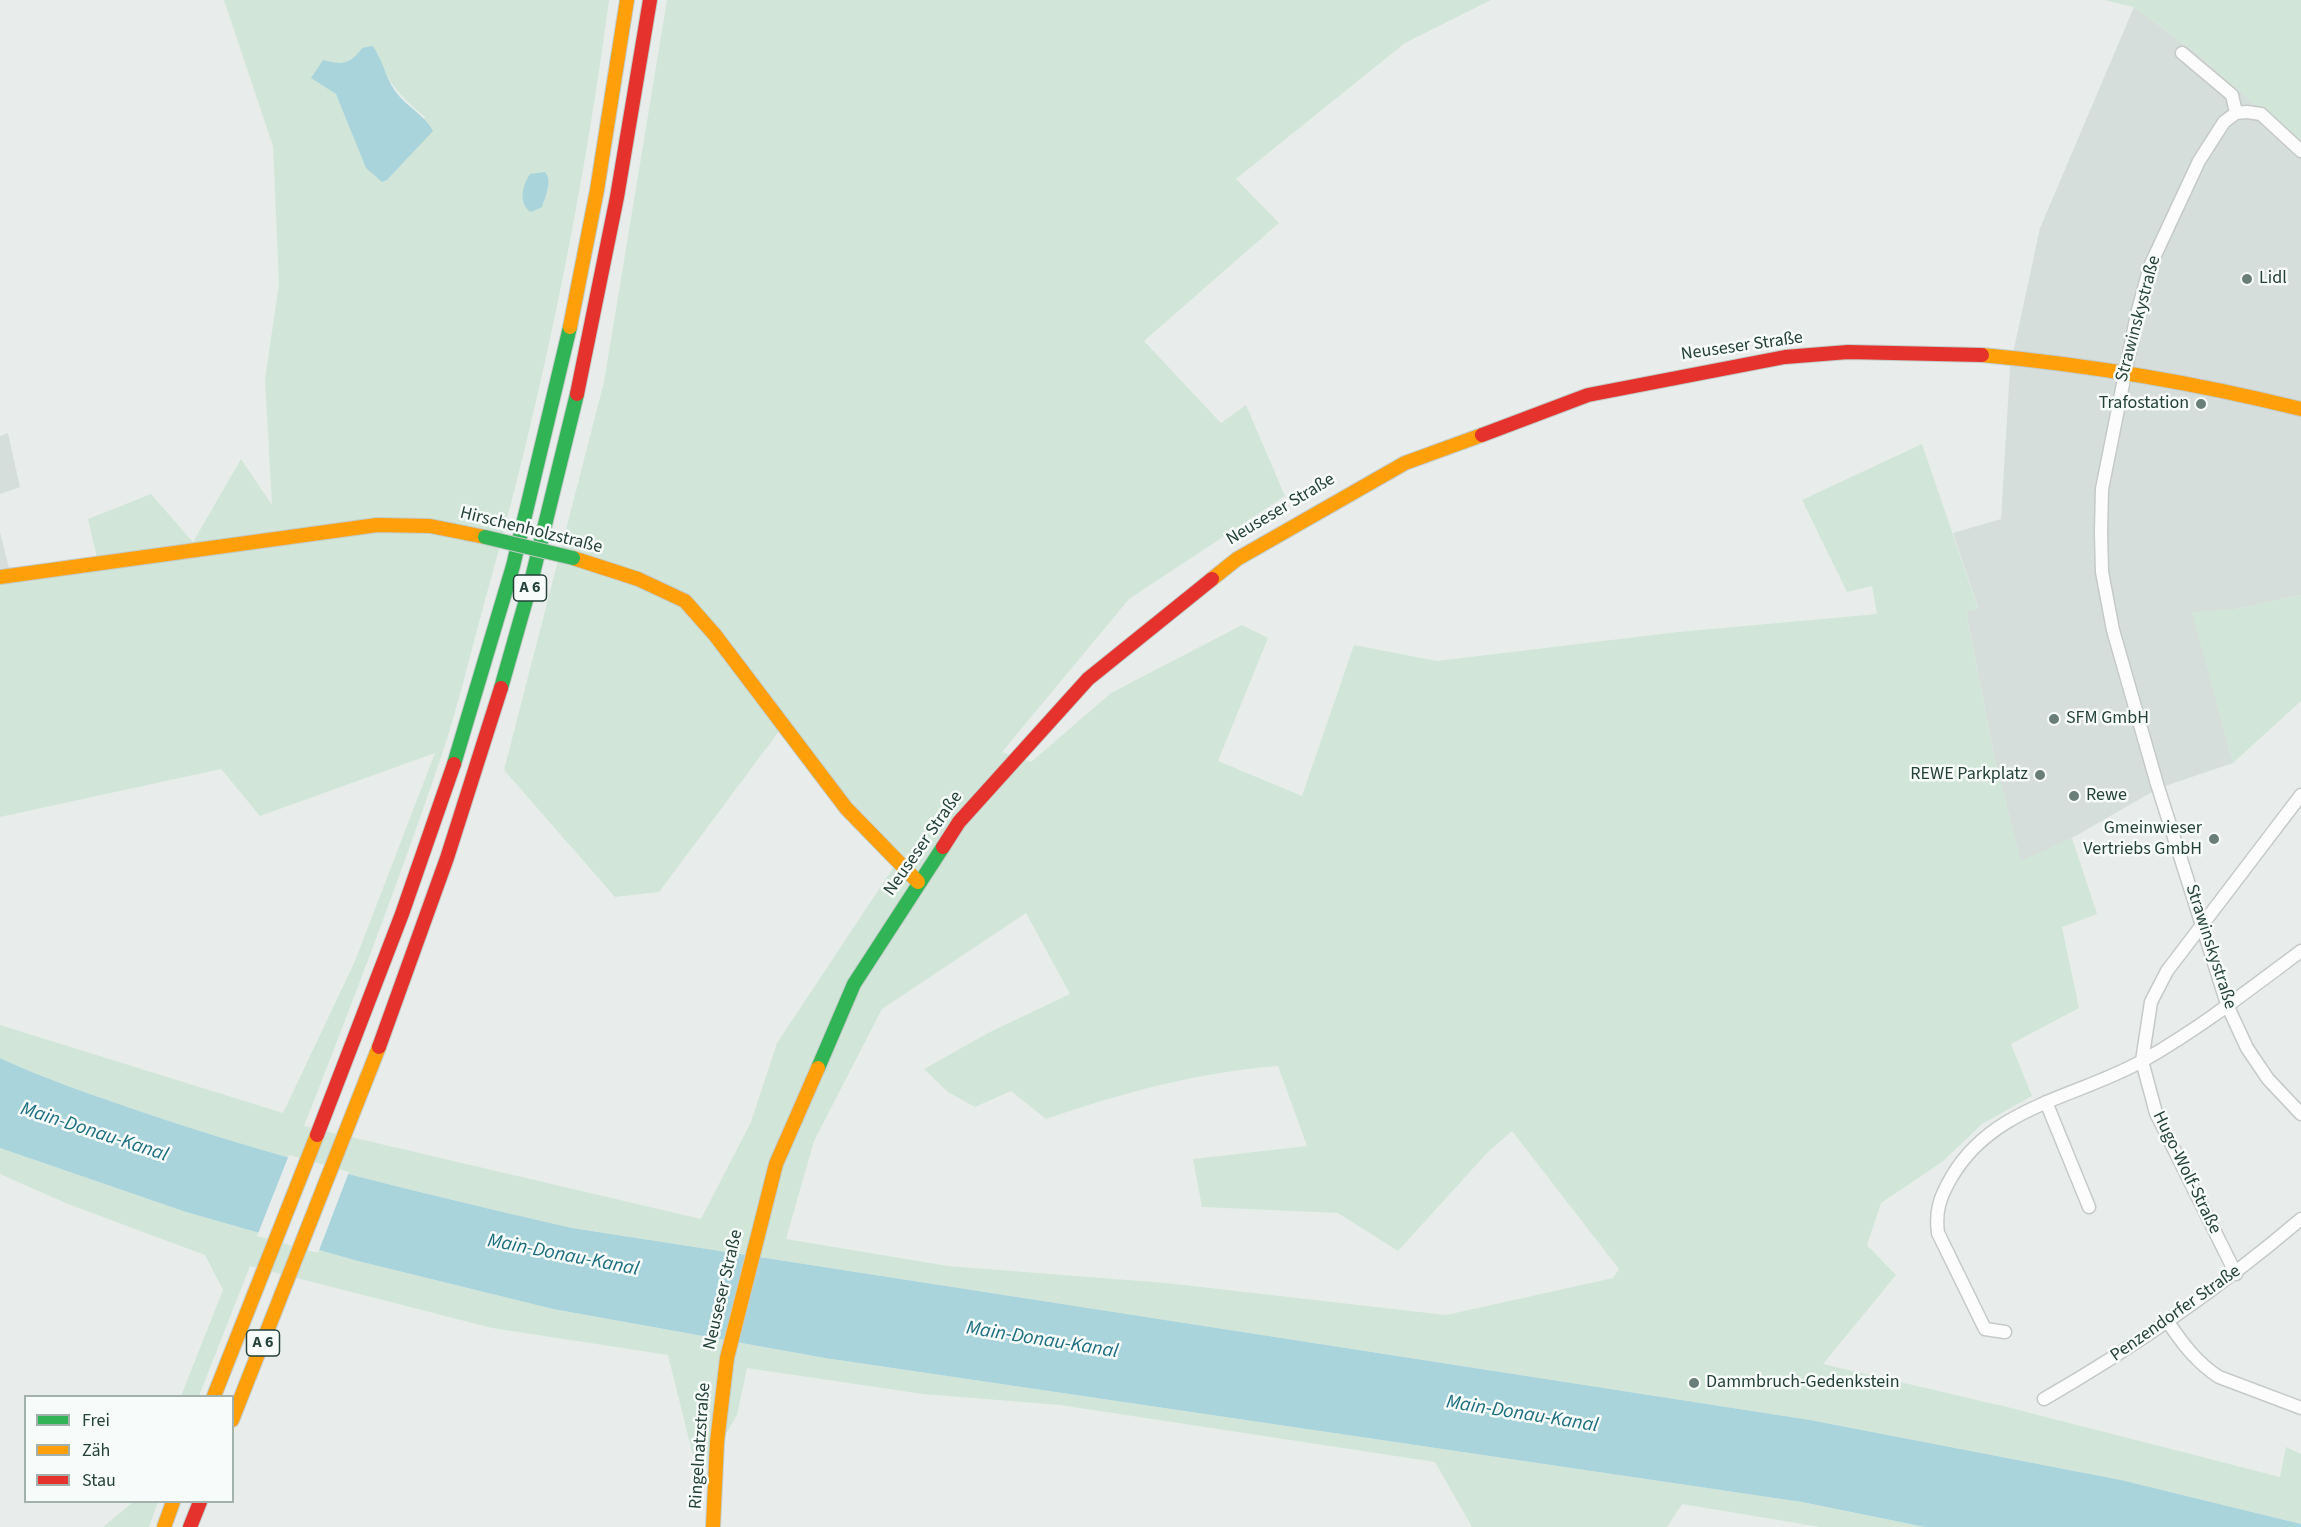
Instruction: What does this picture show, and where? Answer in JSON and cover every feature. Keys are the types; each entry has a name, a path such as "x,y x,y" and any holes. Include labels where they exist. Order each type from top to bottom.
{"main road":[{"name":"A 6","path":"214,1395 315,1138 433,826 459,750 515,560 563,365 596,198 627,0"},
{"name":"A 6","path":"234,1415 420,938 474,777 547,526 602,288 650,0"},
{"name":"Neuseser Straße","path":"725,1369 758,1225 780,1154 806,1087 855,986 918,882 977,800 1026,741 1090,676 1132,638 1206,580 1282,529 1346,492 1433,450 1525,414 1611,389 1695,370 1784,357 1844,353 1958,355 2051,362 2124,372 2301,409"},
{"name":"Hirschenholzstraße","path":"0,577 377,525 430,526 485,537 573,558 638,579 685,601 715,635 846,808 918,882"},
{"name":"Ringelnatzstraße","path":"713,1527 717,1450 725,1369"},
{"path":"164,1527 173,1503"},
{"path":"190,1527 200,1503"}],"street":[{"path":"2182,53 2232,95 2236,113 2261,114 2301,151"},
{"name":"Strawinskystraße","path":"2236,113 2224,122 2199,161 2150,266 2124,372 2102,489 2102,572 2113,630 2129,686 2228,1007 2247,1048 2268,1079 2301,1114"},
{"name":"Hugo-Wolf-Straße","path":"2236,1274 2156,1113 2142,1061 2151,1002 2167,971 2301,795"},
{"path":"2005,1332 1985,1329 1938,1233 1935,1216 1941,1195 1972,1147 1993,1130 2046,1102 2142,1061 2228,1007 2301,951"},
{"path":"2046,1102 2089,1207"},
{"name":"Penzendorfer Straße","path":"2044,1399 2168,1322 2236,1274 2301,1219"},
{"path":"2168,1322 2181,1342 2213,1373 2301,1408"}],"shaded area":[{"path":"2134,7 2195,52 2301,145 2301,595 2236,609 2193,613 2233,763 2159,788 2072,838 2021,862 1994,756 1966,611 1978,607 1953,533 2001,519 2010,367 2040,228"},
{"path":"8,433 20,487 0,494 0,436"},
{"path":"0,532 9,568 0,569"}],"green space":[{"path":"224,0 609,0 586,153 541,380 464,681 409,850 304,1126 701,1219 751,1122 777,1043 899,859 849,806 786,722 659,892 615,897 504,770 604,382 667,0 1491,0 1405,43 1236,179 1279,223 1144,341 1221,423 1246,405 1285,496 1129,599 1002,752 1031,762 1111,693 1242,625 1268,638 1218,761 1302,796 1354,645 1437,661 1678,632 1877,614 1872,586 1847,592 1802,500 1922,444 1978,608 1966,612 1994,756 2021,861 2072,838 2097,914 2062,927 2079,1008 2011,1044 2032,1096 1982,1124 1942,1162 1881,1203 1867,1245 1896,1275 1823,1364 2007,1407 2280,1477 2286,1447 2301,1454 2301,1524 2121,1480 1810,1420 572,1228 411,1190 251,1147 90,1094 0,1058 0,1025 283,1113 355,961 435,753 260,816 221,769 0,817 0,569 97,558 88,519 151,494 193,542 241,459 272,505 265,379 279,284 273,146","holes":["362,48 378,53 390,81 425,117 408,157 387,180 336,94 342,65 353,61","1026,913 1070,994 990,1032 924,1069 948,1092 975,1107 1011,1091 1046,1119 1160,1085 1219,1073 1278,1066 1307,1146 1193,1159 1202,1207 1338,1213 1398,1251 1487,1153 1512,1131 1619,1269 1613,1278 1446,1315 1166,1283 948,1266 786,1239 814,1141 882,1009"]},
{"path":"2104,0 2301,0 2301,145 2195,52 2134,7"},
{"path":"2301,595 2301,701 2233,763 2192,612 2236,609"},
{"path":"0,1148 186,1212 354,1260 553,1309 825,1358 1802,1502 1925,1527 1820,1527 1682,1504 1667,1527 1472,1527 1435,1462 1060,1405 923,1394 747,1368 737,1415 699,1480 668,1355 492,1328 250,1266 199,1395 181,1395 223,1290 205,1255 68,1204 0,1174"},
{"path":"132,1503 158,1503 149,1527 103,1527"}],"water":[{"path":"373,46 395,91 426,121 433,131 387,180 382,182 366,168 336,94 311,78 323,60 335,63 349,61 362,48"},
{"path":"545,172 548,184 542,207 531,212 523,200 525,184 530,174"},
{"name":"Main-Donau-Kanal","path":"0,1058 90,1094 251,1147 411,1190 572,1228 1810,1420 2121,1480 2301,1524 2301,1527 1925,1527 1802,1502 825,1358 553,1309 354,1260 186,1212 0,1148"}],"pier":[{"path":"289,1155 349,1172 318,1253 257,1236"}],"traffic: fast":[{"path":"454,764 513,566 570,327"},
{"path":"501,688 530,586 577,394"},
{"path":"485,537 573,558"},
{"path":"818,1068 854,984 943,847"}],"traffic: slow":[{"path":"570,327 597,190 627,0"},
{"path":"1982,355 2143,376 2301,409"},
{"path":"1212,579 1237,559 1405,463 1482,435"},
{"path":"0,577 377,525 430,526 485,537"},
{"path":"573,558 638,579 685,601 715,635 846,808 918,882"},
{"path":"234,1415 379,1047"},
{"path":"713,1527 717,1442 727,1358 776,1164 818,1068"},
{"path":"214,1395 317,1135"},
{"path":"164,1527 173,1503"}],"traffic: jam":[{"path":"577,394 617,197 650,0"},
{"path":"1482,435 1588,395 1785,357 1848,352 1982,355"},
{"path":"943,847 959,822 1088,679 1212,579"},
{"path":"379,1047 447,858 501,688"},
{"path":"317,1135 402,914 454,764"},
{"path":"190,1527 200,1503"}],"place":[{"name":"Lidl","path":"2247,279"},
{"name":"Trafostation","path":"2201,404"},
{"name":"SFM GmbH","path":"2054,719"},
{"name":"REWE Parkplatz","path":"2040,775"},
{"name":"Rewe","path":"2074,796"},
{"name":"Gmeinwieser Vertriebs GmbH","path":"2214,839"},
{"name":"Dammbruch-Gedenkstein","path":"1694,1383"}]}
